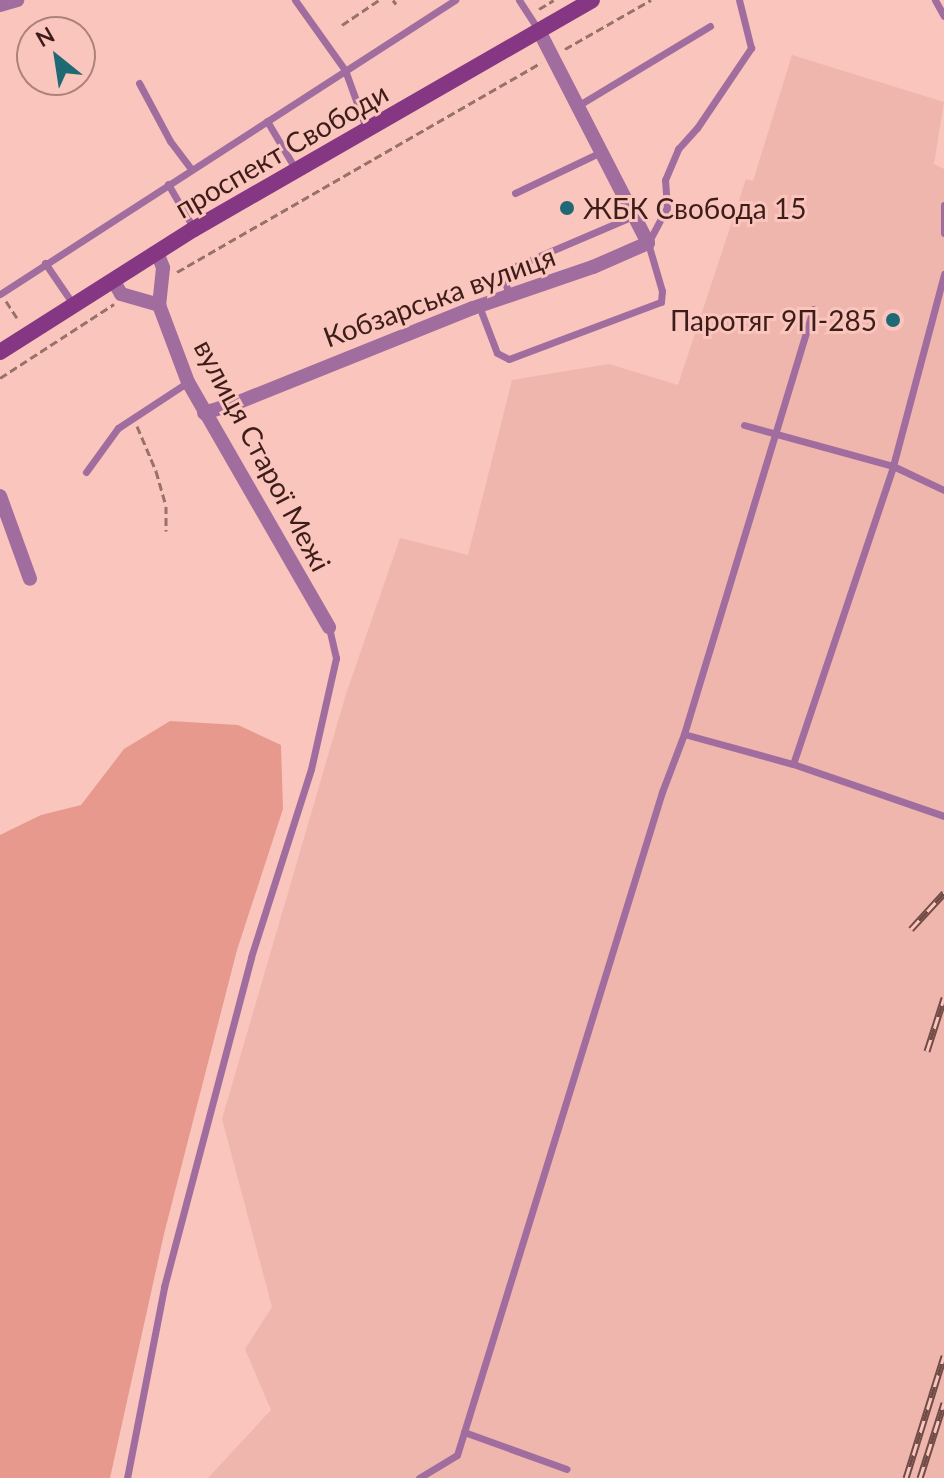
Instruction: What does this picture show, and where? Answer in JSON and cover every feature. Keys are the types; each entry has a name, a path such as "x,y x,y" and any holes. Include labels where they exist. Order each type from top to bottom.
{"main road":[{"name":"проспект Свободи","path":"0,352 194,229 592,0"}],"street":[{"path":"0,5 17,0"},
{"path":"539,31 648,243"},
{"name":"Кобзарська вулиця","path":"204,413 239,402 479,306 593,267 648,243"},
{"name":"вулиця Старої Межі","path":"157,252 163,268 159,305 188,382 329,627"},
{"path":"113,280 121,294 159,305"},
{"path":"0,496 30,579"}],"lane":[{"path":"295,0 345,70 367,130"},
{"path":"0,293 455,0"},
{"path":"519,0 539,31"},
{"path":"479,306 497,353 509,359 661,302 662,291 648,243 667,208 665,180 678,149 724,91 751,48 745,10 739,0"},
{"path":"935,0 944,16"},
{"path":"579,105 710,26"},
{"path":"139,83 170,141 191,169"},
{"path":"267,121 296,171"},
{"path":"515,193 603,151"},
{"path":"168,184 194,229"},
{"path":"944,205 944,233"},
{"path":"509,296 502,272 635,215"},
{"path":"45,263 74,305"},
{"path":"793,764 893,466 944,274"},
{"path":"419,1478 457,1455 662,792 684,734 813,309"},
{"path":"86,472 118,428 188,382"},
{"path":"744,425 893,466 944,490"},
{"path":"127,1478 164,1287 251,957 311,769 336,658 329,627"},
{"path":"684,734 793,764 944,816"},
{"path":"464,1432 567,1469"}],"path":[{"path":"342,25 379,0"},
{"path":"161,285 221,246 651,0"},
{"path":"529,15 551,1"},
{"path":"0,293 17,318"},
{"path":"0,378 116,303 137,299"},
{"path":"132,416 156,471 166,506 166,531"}],"shaded area":[{"path":"792,55 944,102 934,164 944,169 944,1478 208,1478 271,1410 245,1349 272,1307 222,1119 346,694 400,538 468,555 512,380 609,364 678,385 746,179 753,181"},
{"path":"170,721 238,725 281,745 283,809 237,950 164,1234 110,1478 0,1478 0,835 41,815 81,805 124,749"}],"railway":[{"path":"911,929 944,893"},
{"path":"927,1051 944,998"},
{"path":"906,1478 944,1356"},
{"path":"920,1478 944,1403"}],"place":[{"name":"ЖБК Свобода 15","path":"567,208"},
{"name":"Паротяг 9П-285","path":"893,320"}]}
